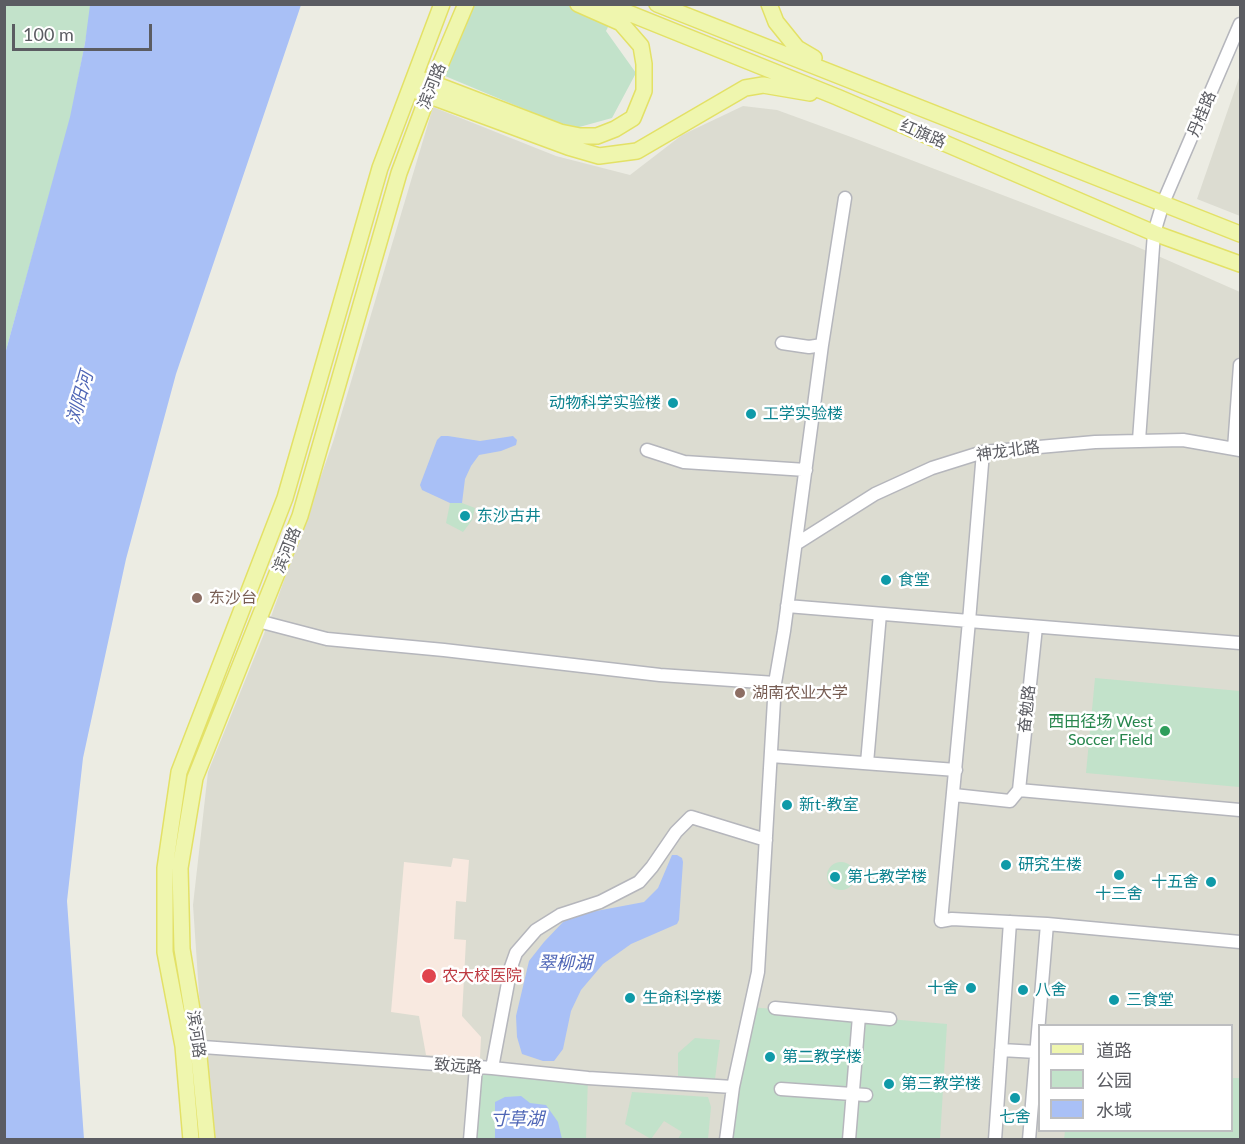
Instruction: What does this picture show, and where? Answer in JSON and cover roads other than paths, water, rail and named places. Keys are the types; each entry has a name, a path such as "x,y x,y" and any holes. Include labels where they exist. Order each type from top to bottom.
{"main road":[{"name":"滨河路","path":"191,1140 191,1046 165,952 165,868 179,772 285,498 380,168 442,4"},
{"name":"滨河路","path":"207,1140 191,1046 182,948 180,868 195,778 300,516 399,173 466,4"},
{"path":"413,83 560,132 580,136 597,136 615,129 633,118 644,91 641,46 621,22 578,4"},
{"name":"红旗路","path":"657,4 1240,234"},
{"path":"769,4 776,22 797,48 845,77"},
{"name":"红旗路","path":"606,5 837,97 1154,233 1240,264"},
{"path":"431,88 568,147 599,156 637,151 745,88 763,85 837,97"}],"street":[{"name":"丹桂路","path":"1139,440 1154,233 1163,203 1240,24"},
{"path":"726,1140 733,1087 758,972 775,683 788,606 822,345 844,198"},
{"path":"782,343 808,347 822,345"},
{"path":"1237,450 1240,364"},
{"name":"神龙北路","path":"796,544 874,494 932,468 983,452 1139,440 1183,440 1237,450"},
{"path":"647,450 684,462 806,470"},
{"path":"983,452 941,921 952,919 1047,924 1240,942"},
{"path":"788,606 1240,643"},
{"path":"867,763 880,614"},
{"path":"258,621 327,639 660,675 775,683"},
{"name":"奋勉路","path":"1019,790 1036,627"},
{"path":"771,756 956,770"},
{"path":"954,795 1010,801 1019,790 1240,810"},
{"path":"492,1068 511,967 516,953 536,930 560,915 600,902 639,882 676,832 691,817 766,840"},
{"path":"995,1140 1010,922"},
{"path":"1038,1024 1047,924"},
{"path":"775,1008 890,1019"},
{"path":"849,1140 859,1016"},
{"path":"1029,1140 1038,1029"},
{"name":"致远路","path":"191,1046 492,1068 590,1078 733,1087"},
{"path":"1001,1050 1036,1052"},
{"path":"470,1140 476,1067"},
{"path":"781,1089 866,1095"}],"water":[{"name":"浏阳河","path":"90,5 301,5 176,374 126,559 83,758 67,901 84,1139 5,1139 5,354 70,117"},
{"path":"441,436 480,441 513,436 517,440 516,445 501,451 479,455 465,479 462,503 450,503 422,490 420,485 437,440"},
{"name":"翠柳湖","path":"672,855 682,858 683,862 677,924 631,944 603,964 581,990 571,1011 563,1049 554,1061 543,1061 522,1054 517,1037 516,1016 529,961 563,922 580,914 644,902 658,888"},
{"name":"寸草湖","path":"521,1096 530,1103 546,1105 558,1122 562,1139 495,1139 495,1102 505,1097"}],"place":[{"name":"动物科学实验楼","path":"673,403"},
{"name":"工学实验楼","path":"751,414"},
{"name":"东沙古井","path":"465,516"},
{"name":"食堂","path":"886,580"},
{"name":"东沙台","path":"197,598"},
{"name":"湖南农业大学","path":"740,693"},
{"name":"西田径场 West Soccer Field","path":"1165,731"},
{"name":"新t-教室","path":"787,805"},
{"name":"研究生楼","path":"1006,865"},
{"name":"十三舍","path":"1119,875"},
{"name":"第七教学楼","path":"835,877"},
{"name":"十五舍","path":"1211,882"},
{"name":"农大校医院","path":"429,976"},
{"name":"十舍","path":"971,988"},
{"name":"八舍","path":"1023,990"},
{"name":"生命科学楼","path":"630,998"},
{"name":"三食堂","path":"1114,1000"},
{"name":"第二教学楼","path":"770,1057"},
{"name":"第三教学楼","path":"889,1084"},
{"name":"七舍","path":"1015,1098"}]}
